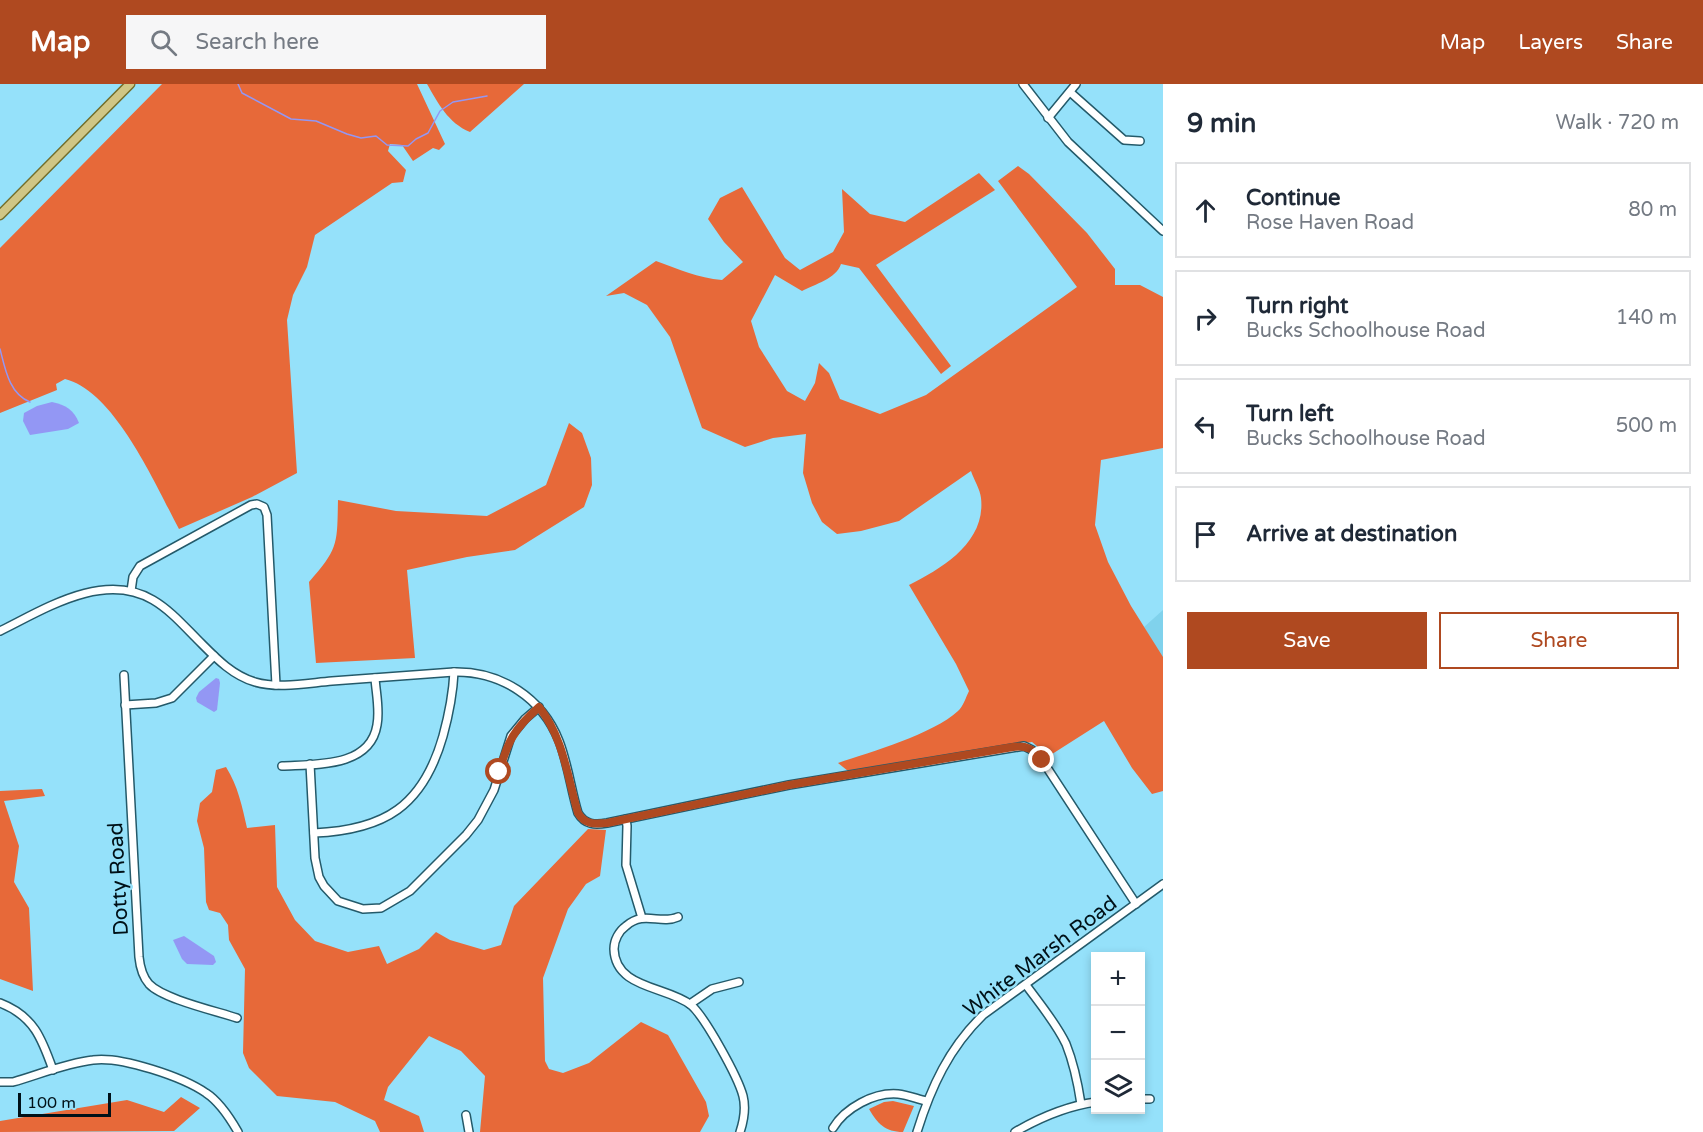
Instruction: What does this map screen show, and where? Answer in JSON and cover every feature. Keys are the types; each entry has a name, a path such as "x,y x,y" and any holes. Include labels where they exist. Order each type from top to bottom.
{"main road":[{"path":"0,215 130,84"}],"street":[{"path":"1023,84 1068,142 1163,231"},
{"path":"1048,118 1076,84"},
{"path":"1070,92 1124,140 1140,141"},
{"path":"131,591 137,569 146,562 251,506 257,504 264,507 267,515 276,685"},
{"path":"0,631 82,594 110,589 131,591 153,600 166,609 232,671 246,679 260,683 276,685 476,672 505,682 539,707 550,722 559,741 580,816 587,823 609,822 789,785 1024,746 1042,760 1136,904"},
{"path":"125,705 156,703 172,698 214,656"},
{"path":"314,833 376,822 400,809 413,797 427,778 438,754 453,691 454,672"},
{"name":"Dotty Road","path":"124,675 139,957 142,972 148,982 160,992 237,1018"},
{"path":"282,766 346,760 358,754 370,742 377,728 375,678"},
{"path":"310,764 317,868 324,886 330,894 345,904 371,910 390,904 410,891 466,835 478,820 494,790 511,736 539,707"},
{"path":"626,819 626,865 642,918"},
{"name":"White Marsh Road","path":"917,1132 926,1101 942,1068 974,1024 983,1015 1163,884"},
{"path":"678,917 670,921 653,917 633,921 619,933 614,947 615,957 626,976 690,1004 702,1018 737,1082 744,1107 740,1132"},
{"path":"690,1004 712,989 739,982"},
{"path":"1026,985 1065,1043 1077,1077 1082,1104"},
{"path":"0,1003 27,1018 39,1034 53,1070"},
{"path":"0,1082 13,1082 92,1060 127,1062 189,1083 207,1093 228,1115 238,1132"},
{"path":"833,1128 846,1112 880,1096 901,1094 926,1101"},
{"path":"1145,1099 1150,1099"},
{"path":"1015,1132 1046,1115 1091,1103"},
{"path":"466,1115 469,1132"}],"shaded area":[{"path":"162,84 417,84 445,144 439,150 433,148 413,161 402,145 390,144 388,151 406,170 403,182 392,183 315,235 307,267 293,295 287,320 297,473 252,497 179,529 132,442 101,401 83,387 65,379 56,384 57,390 0,413 0,248"},
{"path":"427,84 524,84 470,132 450,118"},
{"path":"1018,166 1029,174 1087,233 1115,269 1115,285 1140,285 1163,297 1163,448 1101,460 1095,525 1108,562 1131,606 1163,657 1163,791 1152,794 1132,768 1104,721 1049,756 1032,742 848,771 838,763 918,735 947,719 958,711 964,702 969,691 956,664 909,585 948,562 960,552 977,528 981,514 981,498 971,471 899,521 861,531 837,534 822,522 812,503 803,473 806,434 773,438 745,447 702,428 670,337 647,305 624,293 606,296 656,261 696,275 722,280 743,262 724,242 708,219 720,198 742,187 785,258 800,270 833,252 844,232 842,189 870,214 905,222 979,173 995,190 876,265 951,366 941,374 859,268 841,264 835,274 802,291 775,275 751,321 759,347 787,391 805,401 815,383 819,363 829,373 840,399 880,414 926,395 1077,287 998,181"},
{"path":"569,423 582,433 591,458 592,485 584,507 515,550 467,557 407,570 415,658 316,663 309,582 326,561 334,545 338,500 396,511 487,516 546,485"},
{"path":"1163,610 1163,659 1144,627"},
{"path":"226,767 237,789 247,828 275,825 277,887 295,920 315,941 348,952 379,946 387,964 419,949 436,932 450,940 484,950 501,945 514,906 588,829 606,830 600,876 586,884 568,909 543,978 545,1061 549,1069 563,1073 589,1063 641,1022 668,1035 706,1102 709,1116 700,1132 480,1132 485,1076 461,1051 429,1036 388,1087 384,1100 419,1116 424,1132 380,1132 375,1121 335,1102 277,1096 249,1068 243,1053 245,969 229,940 228,925 220,913 209,910 206,902 204,848 197,821 200,803 212,792 216,770"},
{"path":"42,789 45,796 4,801 19,846 14,882 29,908 33,991 0,979 0,791"},
{"path":"181,1097 200,1108 174,1131 0,1132 0,1121 127,1100 164,1112"},
{"path":"893,1101 914,1106 903,1132 882,1126 869,1109 884,1102"}],"water":[{"path":"52,402 69,409 79,423 68,429 30,435 23,421 24,413"},
{"path":"216,678 220,683 217,710 214,712 197,702 196,698 199,692"},
{"path":"184,936 214,956 216,962 213,965 187,964 173,940"}],"waterway":[{"path":"238,84 242,93 291,119 316,121 361,138 376,136 387,145 408,146 428,133 440,111 453,102 487,96"},
{"path":"0,349 13,387 17,393 30,402"}],"route":[{"path":"499,772 511,736 539,707 550,722 559,741 578,813 584,821 591,824 607,823 750,792 1018,746 1032,750 1042,760"}]}
